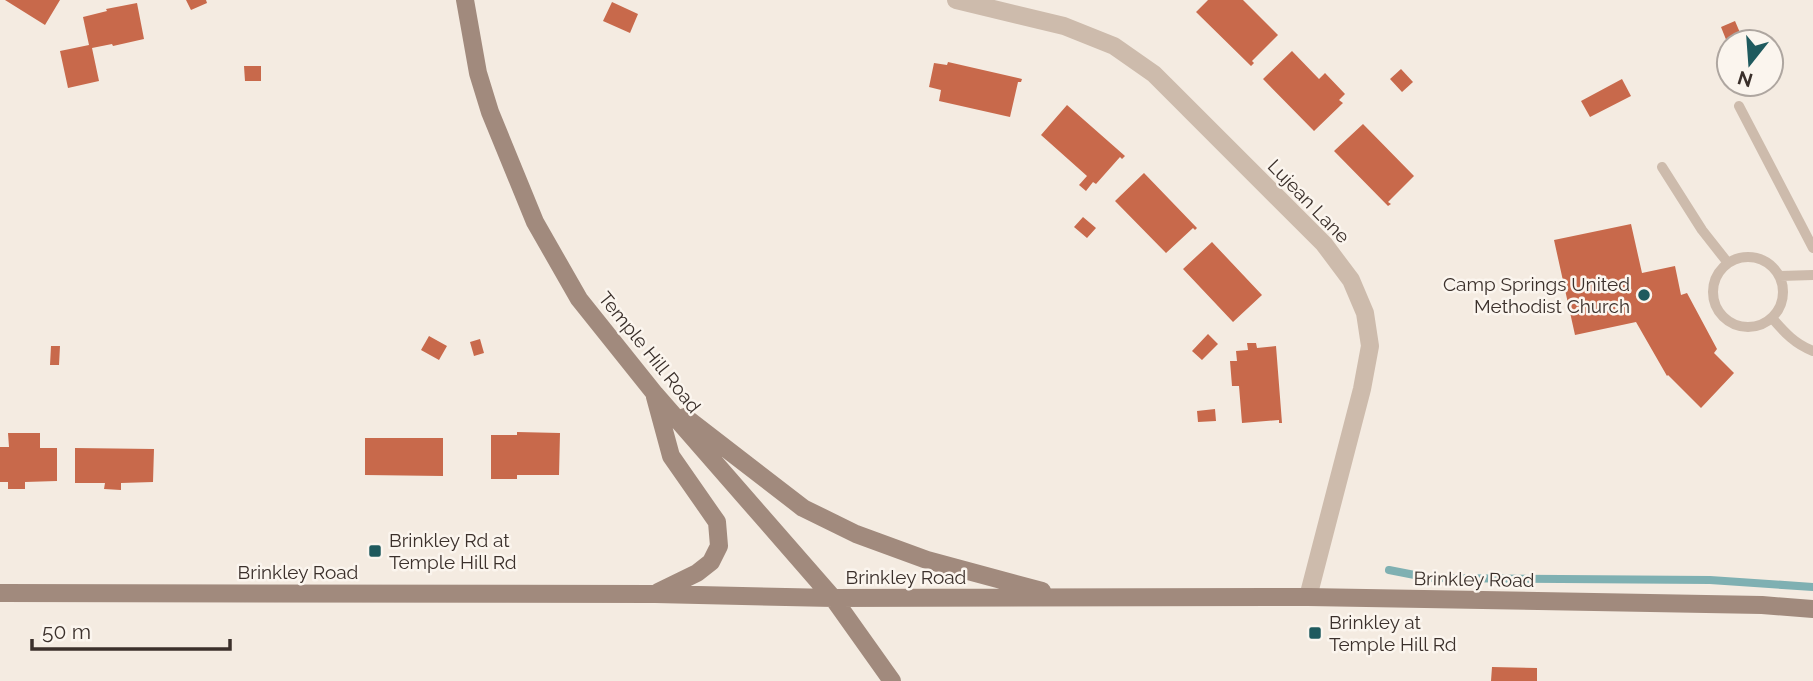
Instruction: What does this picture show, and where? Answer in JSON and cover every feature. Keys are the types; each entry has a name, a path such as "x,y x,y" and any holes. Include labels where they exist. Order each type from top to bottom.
{"main road":[{"name":"Temple Hill Road","path":"465,0 478,73 491,112 535,222 579,299 655,394 833,598 892,681"},
{"path":"654,594 697,573 712,562 719,546 717,522 671,456 655,394"},
{"path":"655,394 803,508 856,534 926,560 1064,597"},
{"name":"Brinkley Road","path":"0,593 654,594 833,598 1308,597 1749,604 1813,609"}],"street":[{"name":"Lujean Lane","path":"956,0 1064,26 1114,46 1154,74 1324,244 1351,280 1365,313 1370,346 1362,389 1308,597"}],"lane":[{"path":"1739,106 1813,248"},
{"path":"1662,167 1702,230 1728,263"},
{"path":"1751,257 1762,260 1780,276 1783,299 1772,318 1763,324 1740,327 1720,314 1713,293 1714,281 1728,263 1751,257"},
{"path":"1780,276 1813,275"},
{"path":"1772,318 1790,338 1813,351"}],"building":[{"path":"5,0 60,0 45,25"},
{"path":"186,0 206,0 207,3 191,10"},
{"path":"1208,0 1243,0 1278,35 1252,61 1254,63 1251,66 1196,12"},
{"path":"612,2 638,14 630,33 603,21"},
{"path":"137,3 144,39 92,48 99,81 68,88 60,51 89,45 83,17"},
{"path":"1735,21 1738,28 1721,28"},
{"path":"1292,51 1319,79 1325,73 1345,94 1339,100 1343,103 1314,131 1263,79"},
{"path":"948,62 1022,79 1018,82 1010,117 939,101 941,90 929,87 934,63 947,65"},
{"path":"244,66 261,66 261,81 245,81"},
{"path":"1401,69 1413,82 1402,92 1390,79"},
{"path":"1622,79 1631,96 1590,117 1581,101"},
{"path":"1067,105 1125,156 1122,159 1120,157 1096,184 1093,182 1086,191 1079,185 1087,176 1041,135"},
{"path":"1363,124 1414,176 1388,202 1391,204 1388,206 1334,151"},
{"path":"1144,173 1197,228 1193,228 1166,253 1115,201"},
{"path":"1083,217 1096,228 1087,238 1074,227"},
{"path":"1631,224 1642,273 1675,266 1681,295 1687,293 1717,349 1714,353 1734,373 1701,408 1667,376 1636,322 1575,335 1554,240"},
{"path":"1212,242 1262,295 1233,322 1183,269"},
{"path":"1208,334 1218,344 1202,360 1192,351"},
{"path":"429,336 447,346 439,360 421,350"},
{"path":"480,339 484,353 474,356 470,342"},
{"path":"1247,343 1256,343 1257,348 1276,346 1282,423 1279,423 1279,420 1242,423 1239,386 1232,386 1230,361 1237,361 1236,351 1248,350"},
{"path":"51,346 60,346 59,365 50,365"},
{"path":"1215,409 1216,421 1198,422 1197,411"},
{"path":"517,432 560,433 559,475 517,475 517,479 491,479 491,435 517,435"},
{"path":"8,433 40,433 40,448 57,448 57,481 25,482 25,489 8,489 8,482 0,482 0,447 9,447"},
{"path":"365,438 443,438 443,476 365,475"},
{"path":"75,448 154,449 153,482 121,483 121,490 104,489 105,483 75,483"},
{"path":"1492,667 1537,668 1537,681 1491,681"}],"waterway":[{"path":"1389,570 1430,578 1710,580 1813,587"}],"place":[{"name":"Camp Springs United Methodist Church","path":"1644,295"},
{"name":"Brinkley Rd at Temple Hill Rd","path":"375,551"},
{"name":"Brinkley at Temple Hill Rd","path":"1315,633"}]}
